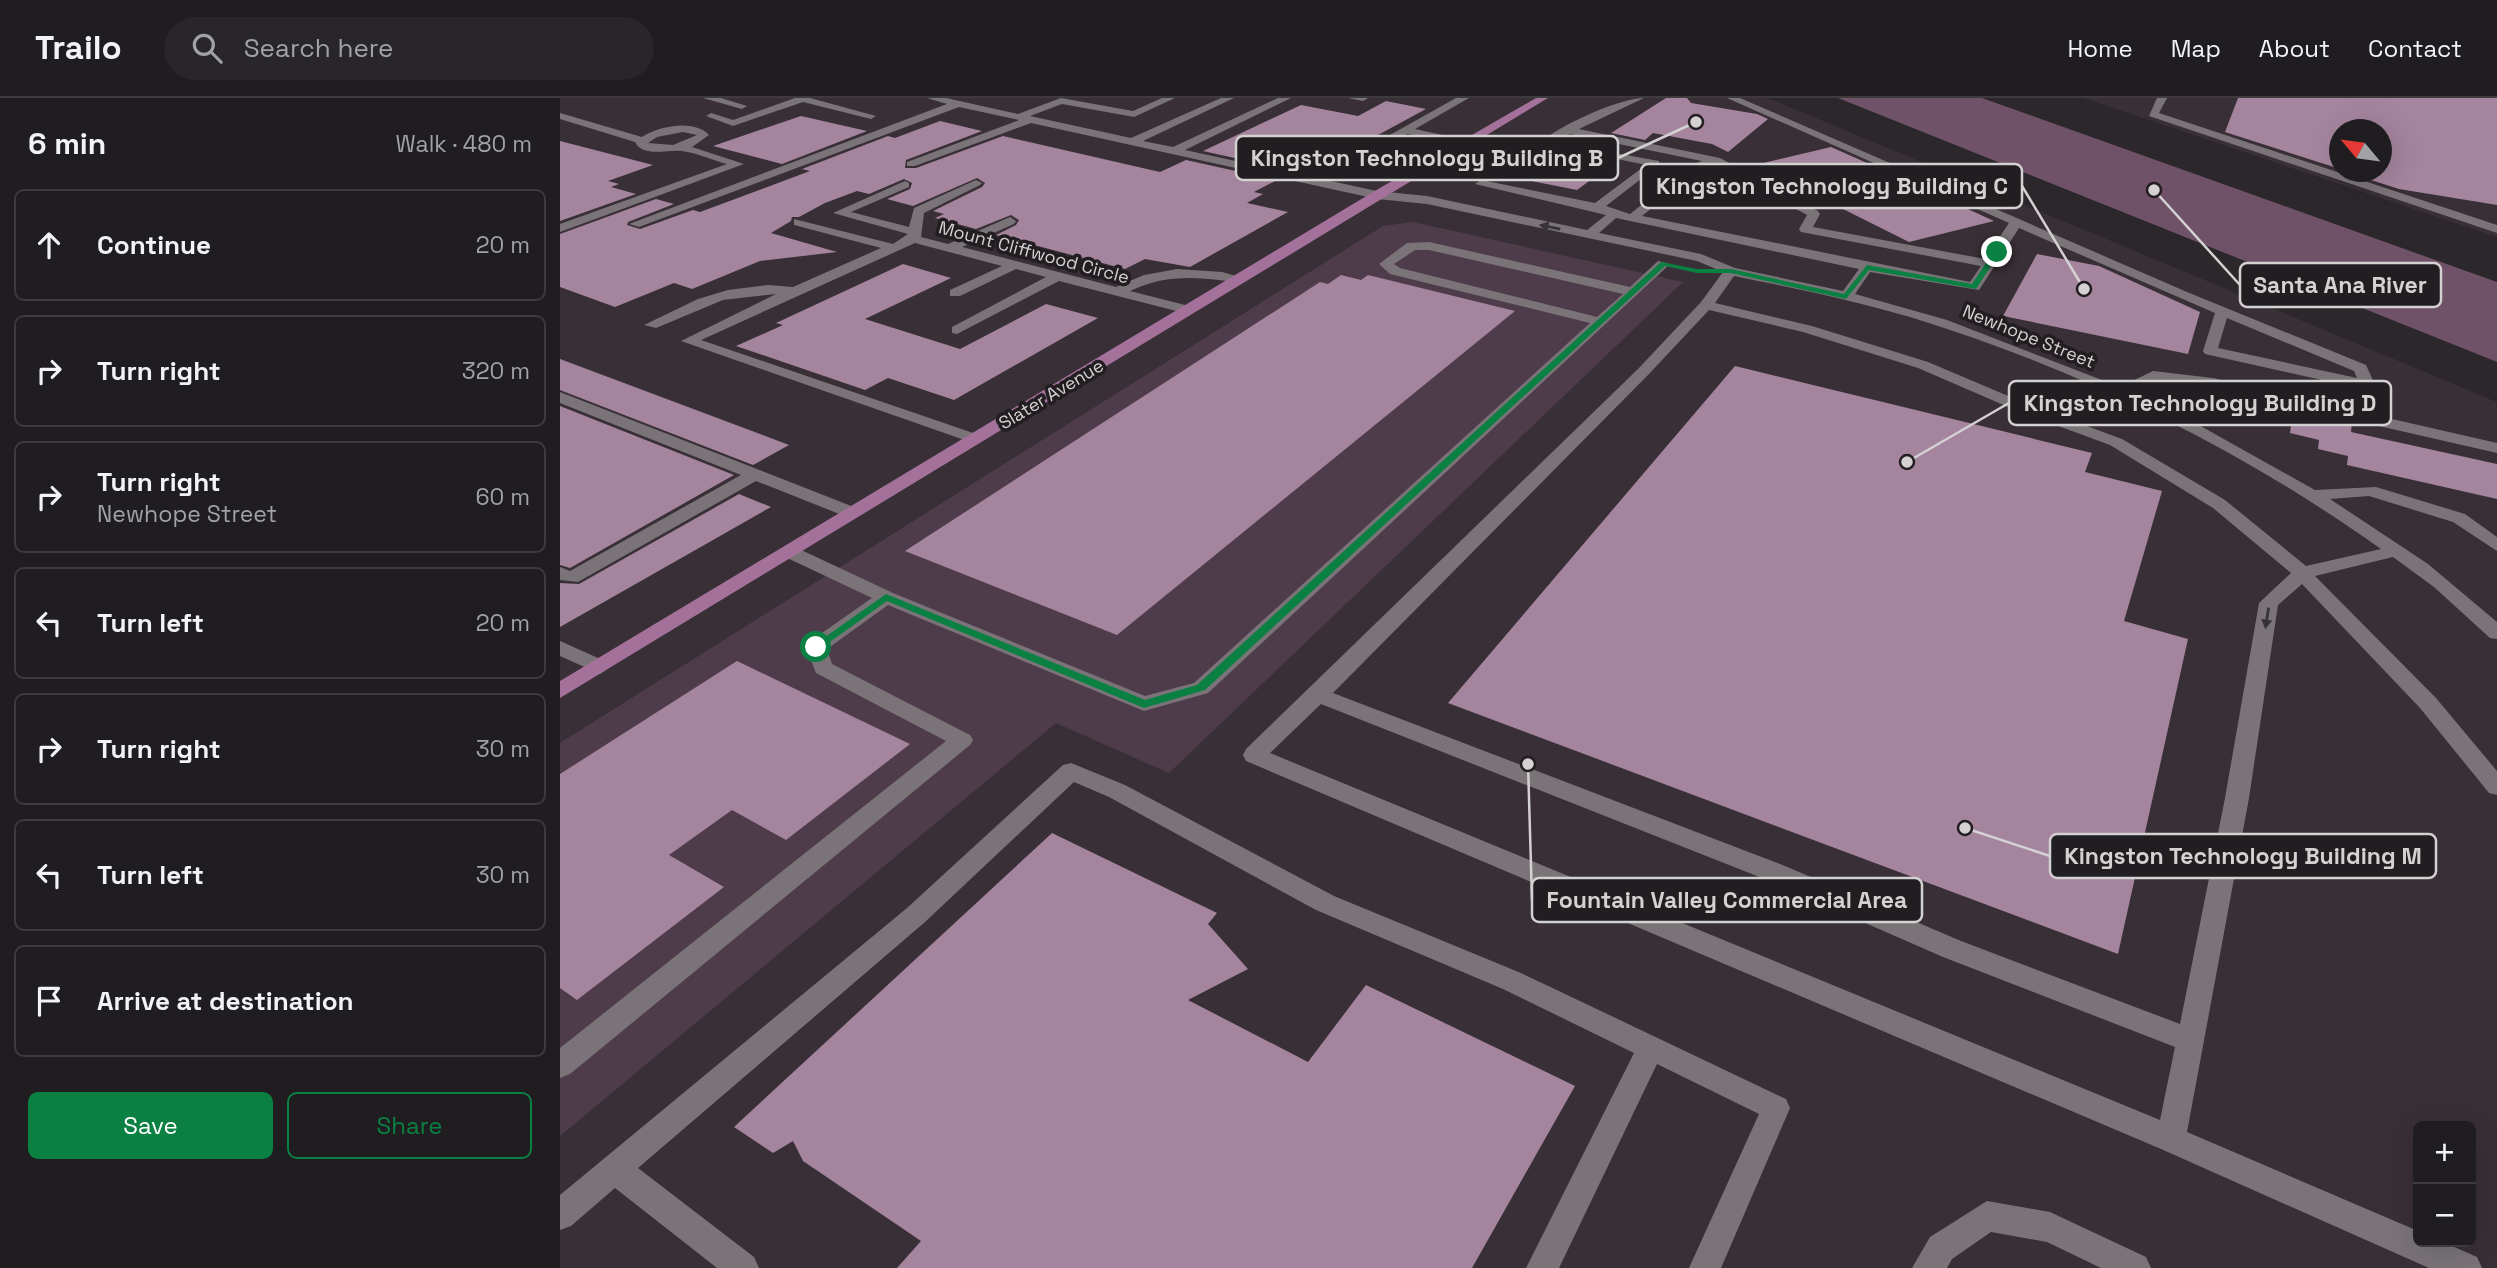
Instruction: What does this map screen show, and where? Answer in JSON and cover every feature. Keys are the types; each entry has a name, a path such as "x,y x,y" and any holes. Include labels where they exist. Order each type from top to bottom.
{"main road":[{"name":"Slater Avenue","path":"560,691 1377,195 1543,98"}],"street":[{"path":"708,98 742,106"},
{"name":"Newhope Street","path":"934,98 1377,195 1427,200 1701,258 1731,271 1846,297 1939,322 2003,344 2119,394 2230,448 2312,495 2422,569 2497,633"},
{"path":"911,164 1066,101 1133,114 1170,98"},
{"path":"1131,142 1229,98"},
{"path":"1174,151 1286,98"},
{"path":"1353,98 1363,98"},
{"path":"1316,181 1464,98"},
{"path":"1597,207 1655,163 1545,143 1639,98"},
{"path":"1732,98 2222,312 2361,368 2367,385 2210,351 2222,312"},
{"path":"2162,98 2153,114 2497,229"},
{"path":"711,117 733,123 802,99 871,116"},
{"path":"560,116 641,140 754,102"},
{"path":"635,224 958,104"},
{"path":"641,140 642,146 648,148 678,146 702,138 703,132 692,129 663,131"},
{"path":"1405,130 1466,143"},
{"path":"1568,130 1716,160 1814,214 1805,229 1989,264"},
{"path":"560,228 738,164 678,146"},
{"path":"1633,218 1697,166 1716,160"},
{"path":"905,184 839,213 914,235 918,211 976,183"},
{"path":"1480,184 1867,267 1973,287 2017,222"},
{"name":"Newhope Street","path":"1377,195 1414,211 1697,271 1731,271"},
{"path":"1589,235 1614,214"},
{"path":"950,248 1010,220"},
{"path":"797,222 894,248"},
{"name":"Mount Cliffwood Circle","path":"976,439 688,341 894,248 914,235 950,248 1188,310"},
{"path":"1601,322 1395,271 1386,264 1412,246 1429,246 1633,292"},
{"path":"790,552 886,597 1144,704 1201,688 1663,264"},
{"path":"956,293 1015,265"},
{"path":"1846,297 1867,267"},
{"path":"1731,271 1706,305 1318,695 1254,755 2171,1139 2466,1268"},
{"path":"1117,292 1160,273 1198,273 1240,279"},
{"path":"957,330 1058,276"},
{"path":"651,325 730,291 761,288 796,290"},
{"path":"1706,305 1807,328 1923,365 2021,407 2116,442 2219,504 2302,573 2428,703 2497,787"},
{"path":"2119,394 2153,376 2213,383 2497,448"},
{"path":"560,397 853,513"},
{"path":"560,573 571,578 755,474"},
{"path":"2312,495 2370,491 2459,518 2497,545"},
{"path":"2171,1139 2258,677 2269,603 2302,573 2395,551"},
{"path":"560,1065 962,740 823,668 816,647 886,597"},
{"path":"560,648 600,667"},
{"path":"1318,695 1776,873 1952,949 2190,1040"},
{"path":"560,1215 915,915 1071,771 1118,791 1325,903 1512,981 1776,1108 1705,1268"},
{"path":"1542,1268 1651,1048"},
{"path":"616,1170 743,1268"},
{"path":"1928,1268 1941,1248 1987,1216 2050,1227 2135,1268"}],"shaded area":[{"path":"560,98 1768,98 2497,402 2497,1268 560,1268"},
{"path":"1838,98 1982,98 2497,282 2497,362"},
{"path":"2083,98 2497,98 2497,237 2333,182 2392,182 2392,119 2329,119 2329,181"},
{"path":"1413,222 1683,282 1169,773 1056,723 560,1136 560,743 1383,226"}],"building":[{"path":"1666,98 1687,98 1691,103 1757,114 1768,119 1728,152 1712,144 1653,133 1645,140 1611,133"},
{"path":"2238,98 2497,98 2497,205 2399,189 2377,182 2392,182 2392,119 2329,119 2329,165 2225,132"},
{"path":"1386,101 1426,109 1341,155 1328,152 1293,171 1203,151 1301,105 1358,116"},
{"path":"801,116 867,131 782,164 713,146"},
{"path":"940,121 982,131 906,160 905,168 916,168 1003,136 1160,172 1186,160 1277,180 1254,192 1263,194 1247,203 1288,212 1190,267 1145,259 1125,269 996,235 1016,225 1019,220 1011,215 976,229 935,218 944,214 933,211 982,187 985,183 977,178 913,206 887,199 910,189 912,183 904,179 869,194 857,191 825,203 799,217 792,217 791,221 771,233 837,252 760,261 692,289 674,283 615,307 560,287 560,234 656,199 674,204 628,222 627,225 640,229 693,210 700,212 810,171 802,169 888,136 895,138"},
{"path":"560,141 653,165 608,181 619,184 611,187 636,194 560,221"},
{"path":"1517,144 1616,161 1577,190 1476,170"},
{"path":"1831,147 1994,221 1909,242 1755,165"},
{"path":"2037,254 2099,266 2200,312 2188,354 2003,316"},
{"path":"903,264 951,278 865,319 960,349 1046,304 1098,318 954,400 888,378 865,390 736,346 783,325 776,323"},
{"path":"1341,275 1361,280 1368,275 1515,311 1117,635 905,551 1320,282 1328,284"},
{"path":"560,359 789,445 753,465 560,390"},
{"path":"1735,366 2092,453 2085,472 2162,491 2124,621 2188,639 2118,954 1448,703"},
{"path":"560,406 734,475 570,568 560,565"},
{"path":"2293,409 2352,422 2351,432 2497,464 2497,499 2347,465 2348,456 2318,449 2319,440 2290,433"},
{"path":"739,494 771,507 560,627 560,583 579,584"},
{"path":"737,661 910,744 786,840 732,810 669,855 724,887 577,1000 560,988 560,774"},
{"path":"1052,833 1217,913 1208,924 1248,969 1188,1000 1308,1062 1366,985 1575,1086 1472,1268 897,1268 921,1241 803,1161 793,1141 773,1153 734,1127"}],"place":[{"name":"Kingston Technology Building B","path":"1696,122"},
{"name":"Santa Ana River","path":"2154,190"},
{"name":"Kingston Technology Building C","path":"2084,289"},
{"name":"Kingston Technology Building D","path":"1907,462"},
{"name":"Fountain Valley Commercial Area","path":"1528,764"},
{"name":"Kingston Technology Building M","path":"1965,828"}],"route":[{"path":"816,647 886,597 1144,704 1201,688 1663,264 1697,271 1731,271 1846,297 1867,267 1973,287 1997,252"}]}
